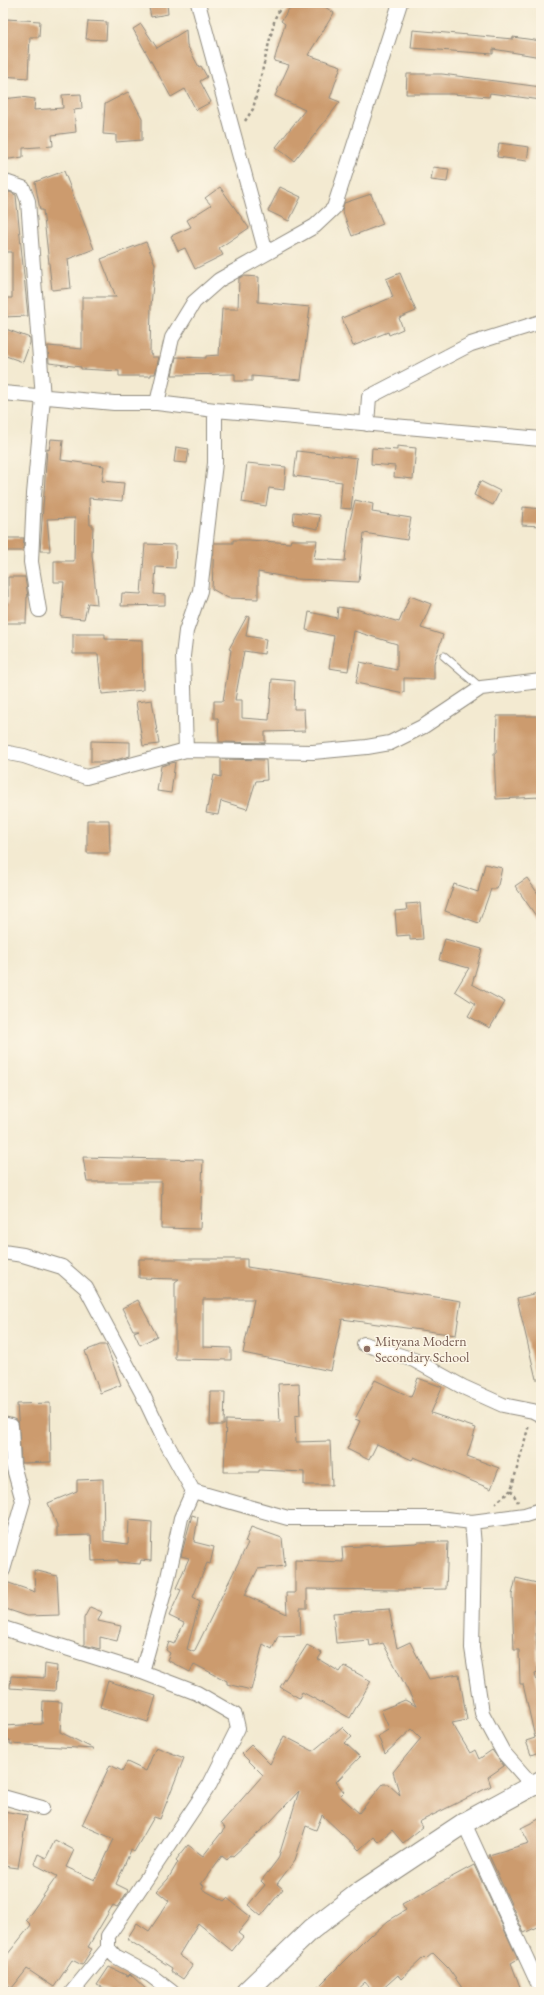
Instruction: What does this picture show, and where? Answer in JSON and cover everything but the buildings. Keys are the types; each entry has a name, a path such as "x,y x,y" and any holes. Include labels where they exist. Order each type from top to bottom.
{"main road":[{"path":"246,1992 312,1929 360,1892 464,1823 537,1784"}],"street":[{"path":"198,3 233,138 266,253"},
{"path":"157,403 172,338 194,302 219,280 315,226 334,208 400,3"},
{"path":"3,180 23,188 28,202 43,398 34,494 31,562 39,610"},
{"path":"367,424 370,397 471,344 541,322"},
{"path":"3,393 43,398 114,403 157,403 215,410 541,439"},
{"path":"186,750 182,656 186,631 200,591 215,463 215,410"},
{"path":"3,752 24,756 86,777 186,750 313,752 367,747 390,743 424,726 480,688 541,681"},
{"path":"3,1252 23,1255 62,1267 86,1288 142,1393 162,1435 193,1491 288,1518 438,1518 472,1522 525,1515 541,1510"},
{"path":"364,1344 414,1360 463,1387 503,1405 537,1413"},
{"path":"3,1424 11,1426 13,1465 23,1501 3,1570"},
{"path":"142,1672 165,1589 181,1518 193,1491"},
{"path":"472,1522 474,1546 472,1648 482,1713 503,1752 537,1784"},
{"path":"3,1628 142,1672 197,1693 235,1715 238,1728 210,1784 108,1936 108,1948 72,1992"},
{"path":"3,1797 42,1808"},
{"path":"464,1823 541,1990"},
{"path":"108,1948 115,1956 150,1975 172,1992"}],"lane":[{"path":"444,656 480,688"}],"path":[{"path":"233,138 253,109 276,18 283,3"},
{"path":"511,1490 537,1413"}],"place":[{"name":"Mityana Modern Secondary School","path":"367,1349"}]}
